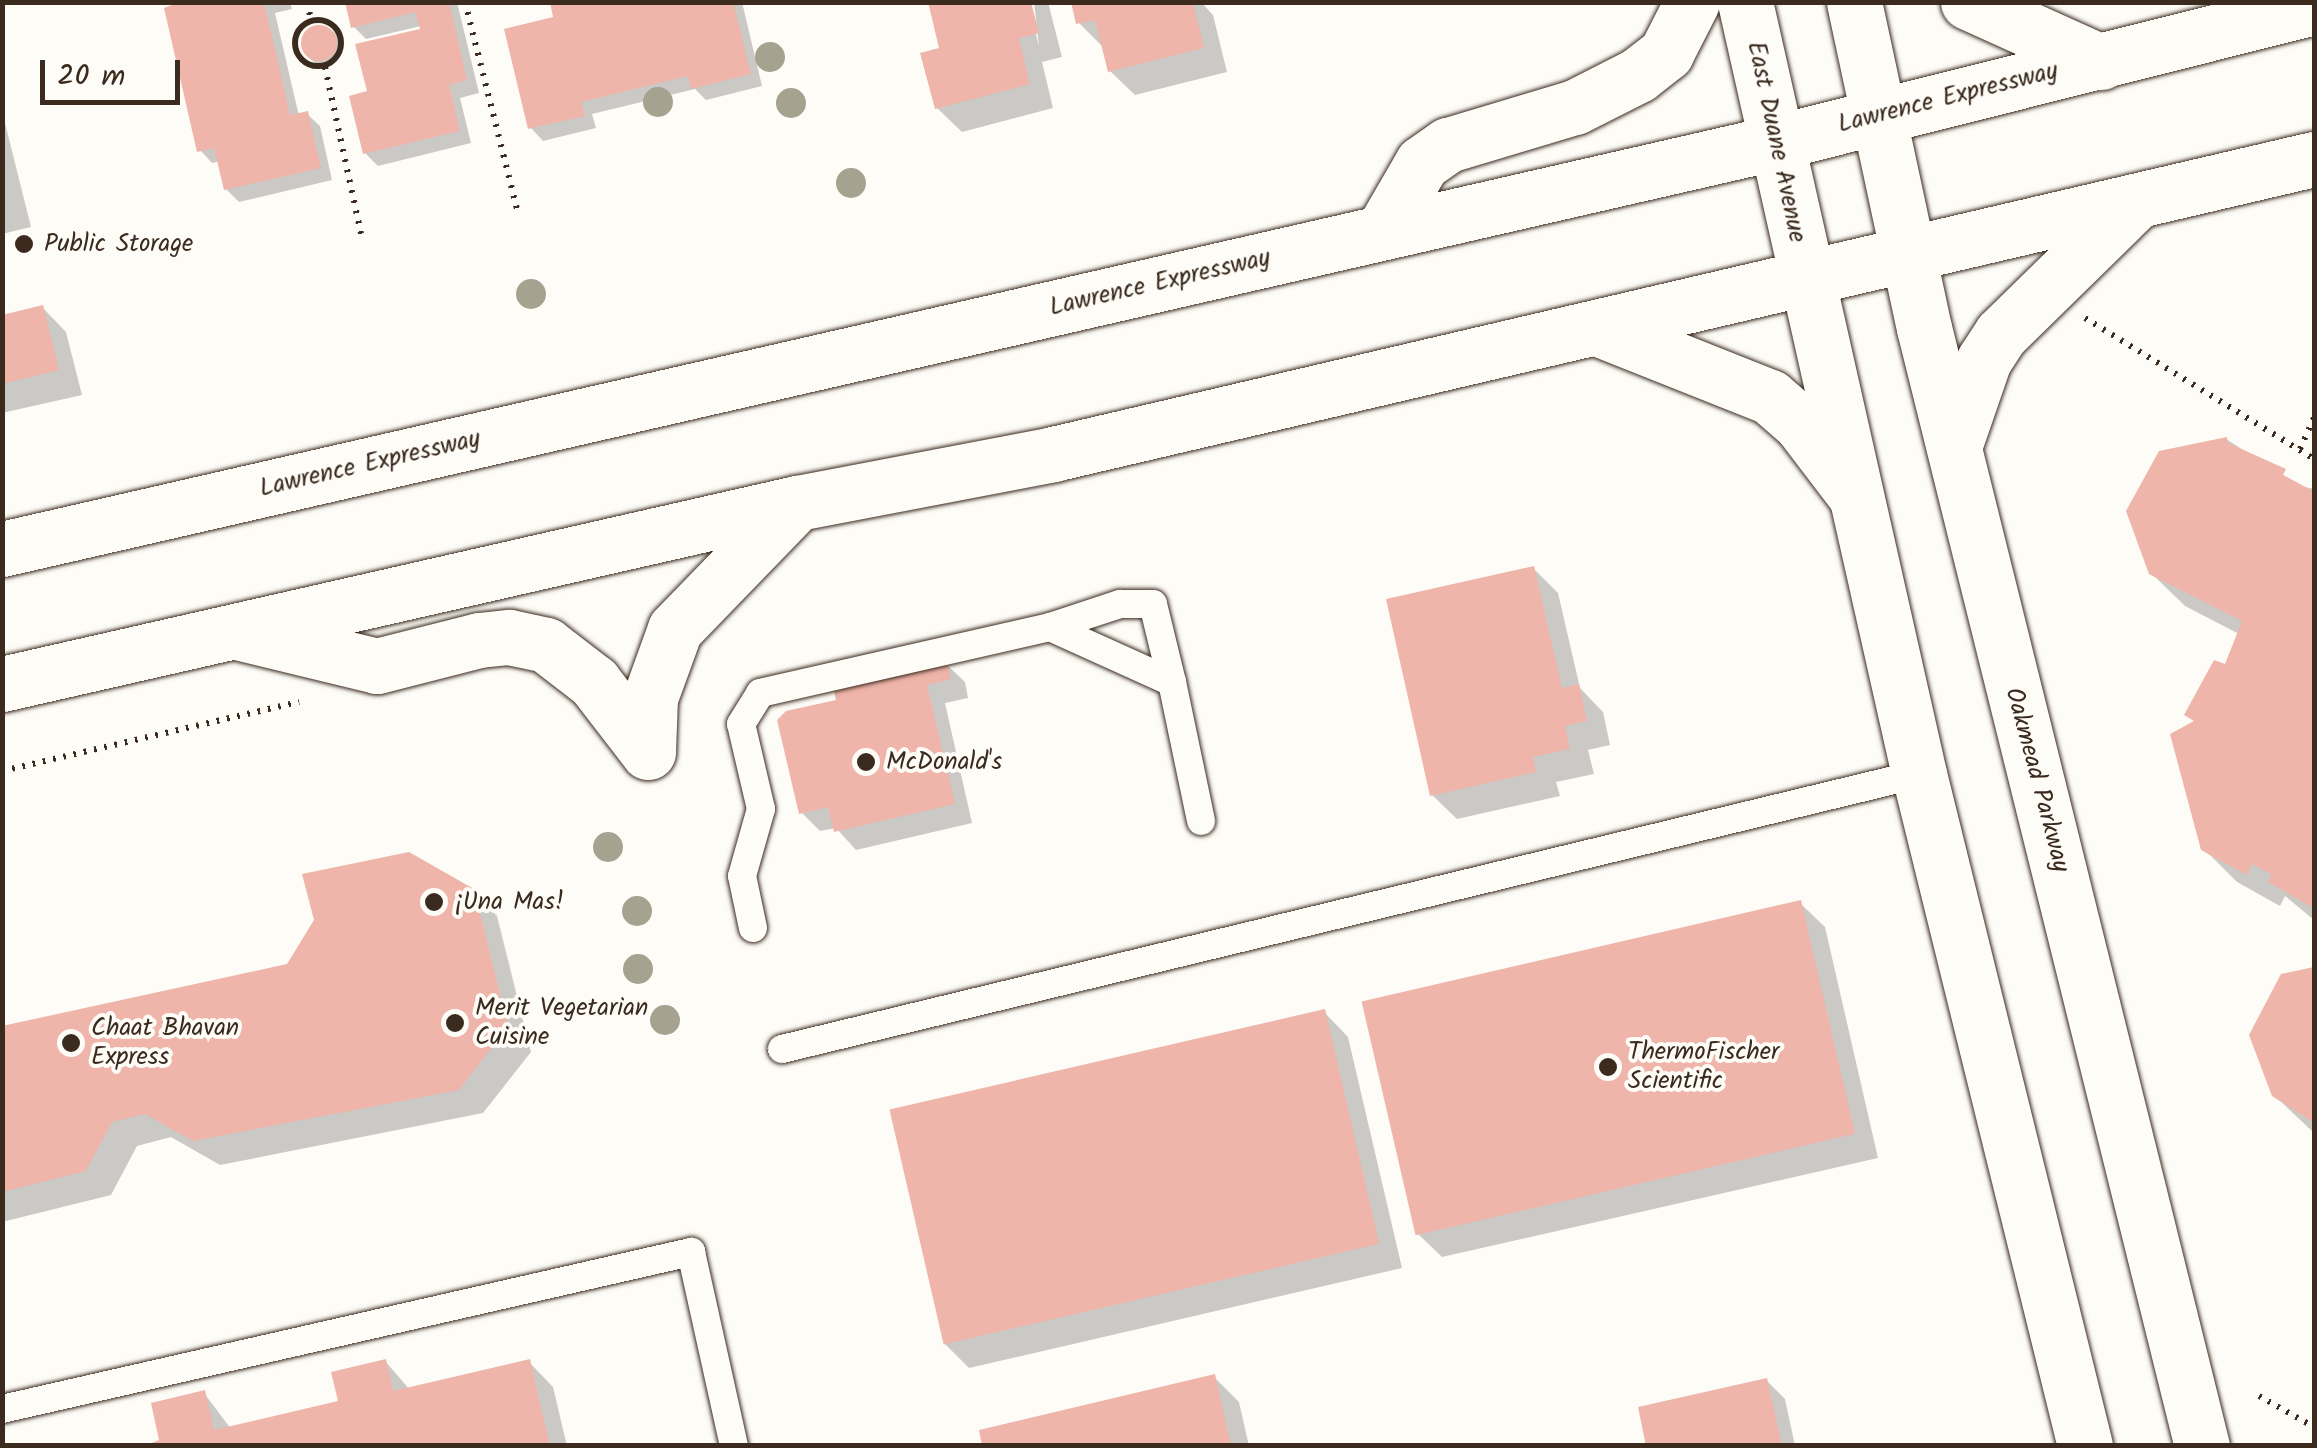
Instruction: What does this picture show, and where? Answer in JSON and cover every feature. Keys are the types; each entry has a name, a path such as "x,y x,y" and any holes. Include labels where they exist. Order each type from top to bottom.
{"main road":[{"path":"1382,232 1422,163 1448,145 1576,108 1617,88 1666,53 1692,2"},
{"name":"East Duane Avenue","path":"1745,2 1806,281"},
{"path":"1854,2 1879,114"},
{"path":"1968,2 2102,62"},
{"name":"Lawrence Expressway","path":"2,549 1777,142 2314,8"},
{"name":"Oakmead Parkway","path":"1879,114 1954,448 2202,1446"},
{"path":"2,684 796,503 1053,454 1806,281 2314,159"},
{"path":"1954,448 1984,360 2002,334 2137,202"},
{"path":"1806,281 1920,774 2085,1446"},
{"path":"1599,329 1770,397 1800,422 1854,494"},
{"path":"229,630 377,666 478,640 509,637 546,644 594,682 648,752 650,698 675,629 796,503"}],"lane":[{"path":"753,928 742,876 761,809 740,724 760,693 1050,627 1120,604 1153,604 1200,822"},
{"path":"1050,627 1172,682"},
{"path":"782,1049 1920,774"},
{"path":"2,1409 691,1252 734,1446"}],"path":[{"path":"307,2 311,19"},
{"path":"465,2 518,213"},
{"path":"311,19 293,42 296,56 325,68"},
{"path":"311,19 338,30 342,46 325,68 361,234"},
{"path":"2071,310 2314,459"},
{"path":"2300,449 2314,417"},
{"path":"2259,1396 2314,1426"}],"building":[{"path":"180,2 264,2 290,115 308,111 321,168 224,190 214,148 197,152 164,8"},
{"path":"345,2 449,2 467,80 449,85 460,131 363,154 349,96 367,91 355,44 420,29 415,12 351,28"},
{"path":"550,2 733,2 751,74 691,89 688,76 581,102 585,116 528,129 504,29 553,17"},
{"path":"928,2 1031,2 1039,33 1019,38 1030,84 935,109 920,53 939,48"},
{"path":"1071,2 1193,2 1204,48 1108,72 1095,20 1076,24"},
{"path":"319,25 332,30 337,43 332,56 319,61 306,56 301,43 306,30"},
{"path":"43,305 59,370 2,384 2,315"},
{"path":"2227,437 2228,443 2286,469 2283,475 2311,490 2314,483 2314,908 2268,882 2271,874 2252,864 2247,875 2201,850 2170,734 2194,721 2184,715 2214,660 2225,664 2242,621 2149,574 2126,511 2159,451"},
{"path":"1534,566 1562,688 1579,684 1587,721 1565,726 1570,749 1533,757 1536,772 1430,796 1386,599"},
{"name":"McDonald's","path":"946,660 951,679 927,685 955,804 834,832 828,807 799,814 777,720 786,711 836,700 833,687"},
{"path":"409,852 474,889 508,1026 459,1090 193,1141 145,1114 112,1122 86,1171 2,1192 2,1026 287,964 314,920 302,874"},
{"name":"ThermoFischer Scientific","path":"1801,900 1855,1134 1416,1235 1362,1001"},
{"path":"2314,967 2314,1123 2272,1096 2249,1035 2281,974"},
{"path":"1325,1009 1379,1244 944,1344 889,1110"},
{"path":"386,1359 393,1391 530,1359 550,1446 144,1446 159,1440 151,1403 205,1390 214,1430 338,1401 331,1372"},
{"path":"1215,1374 1231,1446 982,1446 979,1430"},
{"path":"1767,1378 1782,1446 1646,1446 1638,1407"}],"place":[{"name":"Public Storage","path":"24,244"},
{"name":"McDonald's","path":"866,762"},
{"name":"¡Una Mas!","path":"434,902"},
{"name":"Merit Vegetarian Cuisine","path":"455,1023"},
{"name":"Chaat Bhavan Express","path":"71,1043"},
{"name":"ThermoFischer Scientific","path":"1608,1067"}]}
